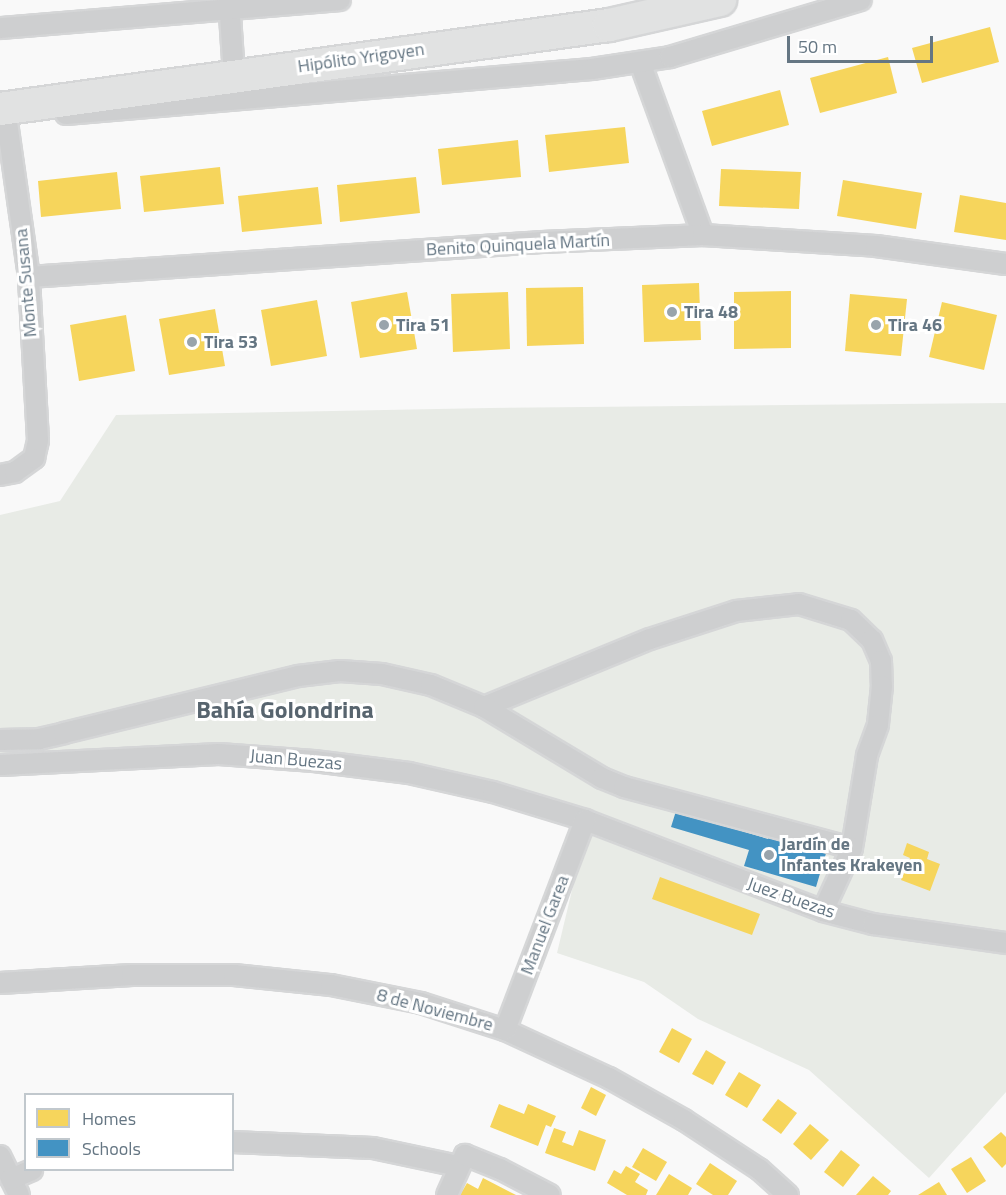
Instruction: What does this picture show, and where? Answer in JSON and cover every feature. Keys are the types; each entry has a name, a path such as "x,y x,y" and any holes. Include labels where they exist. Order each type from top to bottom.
{"main road":[{"name":"Hipólito Yrigoyen","path":"3,108 233,68 633,8 662,0"},
{"name":"Hipólito Yrigoyen","path":"233,68 609,25 720,0"}],"street":[{"path":"0,28 229,5 340,0"},
{"path":"3,108 592,69 681,54 861,0"},
{"path":"229,5 233,68"},
{"path":"639,62 703,235"},
{"name":"Monte Susana","path":"0,475 15,472 34,458 38,440 29,277 3,108"},
{"name":"Benito Quinquela Martín","path":"29,277 542,242 703,235 876,246 1006,264"},
{"path":"484,706 650,639 736,610 799,604 851,620 872,640 881,661 882,686 878,725 867,756 852,848 823,911"},
{"path":"0,740 39,739 298,676 340,671 382,674 431,685 484,706 602,777 624,787 852,848"},
{"name":"Juan Buezas","path":"0,765 219,754 314,760 409,773 493,792 585,820"},
{"name":"Juez Buezas","path":"585,820 823,911 873,924 1006,943"},
{"name":"Manuel Garea","path":"505,1030 585,820"},
{"name":"8 de Noviembre","path":"0,983 132,975 234,975 330,985 421,1003 505,1030 609,1078 684,1120 759,1170 788,1195"},
{"path":"234,1142 373,1148 458,1166"},
{"path":"447,1195 458,1166 465,1155 500,1169 550,1195"},
{"path":"0,1156 15,1187 31,1171"}],"shaded area":[{"path":"1006,403 1006,1092 929,1178 809,1070 698,1019 644,982 557,953 589,819 410,770 220,751 0,764 0,515 60,501 116,415 490,408"}],"building: Homes":[{"path":"990,27 999,62 922,83 912,48"},
{"path":"888,57 897,93 820,113 810,78"},
{"path":"780,90 789,125 712,146 702,111"},
{"path":"625,127 629,163 549,172 545,135"},
{"path":"518,140 521,177 442,185 438,149"},
{"path":"220,167 224,204 144,212 140,176"},
{"path":"721,169 801,172 799,209 719,206"},
{"path":"117,172 121,209 41,217 38,181"},
{"path":"416,177 420,213 340,222 337,185"},
{"path":"843,180 922,193 916,229 837,216"},
{"path":"318,187 322,224 242,232 238,196"},
{"path":"960,195 1006,203 1006,240 954,232"},
{"name":"Tira 48","path":"699,283 701,340 644,342 642,285"},
{"path":"583,287 584,344 527,346 526,288"},
{"path":"791,291 791,348 734,349 734,292"},
{"name":"Tira 51","path":"407,292 417,349 360,358 351,302"},
{"path":"508,292 510,349 453,352 451,294"},
{"name":"Tira 46","path":"850,294 907,299 901,356 845,351"},
{"path":"317,300 327,356 271,366 261,310"},
{"path":"942,302 997,315 984,370 929,357"},
{"name":"Tira 53","path":"215,309 225,366 169,375 159,319"},
{"path":"126,315 135,371 79,381 70,325"},
{"path":"907,843 929,852 927,859 940,864 930,891 901,880 910,858 903,855"},
{"path":"660,877 760,914 752,935 652,899"},
{"path":"672,1028 692,1039 679,1063 659,1052"},
{"path":"706,1050 726,1062 713,1085 692,1074"},
{"path":"739,1072 761,1085 747,1108 725,1095"},
{"path":"591,1087 606,1095 596,1116 581,1108"},
{"path":"778,1099 797,1113 781,1134 762,1120"},
{"path":"499,1104 524,1114 528,1104 556,1116 551,1127 546,1125 538,1146 490,1127"},
{"path":"810,1124 829,1140 811,1160 793,1144"},
{"path":"554,1128 566,1132 562,1142 573,1146 579,1130 606,1140 595,1171 545,1153"},
{"path":"1001,1132 1006,1137 1006,1164 1002,1168 983,1147"},
{"path":"643,1148 667,1162 656,1181 632,1167"},
{"path":"841,1150 860,1165 843,1187 824,1172"},
{"path":"971,1157 986,1181 967,1193 951,1169"},
{"path":"710,1163 737,1181 728,1195 713,1195 696,1184"},
{"path":"626,1166 640,1174 635,1182 648,1190 646,1195 627,1195 607,1183 614,1170 621,1174"},
{"path":"669,1174 692,1188 688,1195 656,1195"},
{"path":"873,1176 891,1191 888,1195 856,1195"},
{"path":"483,1178 516,1195 460,1195 467,1183 478,1189"},
{"path":"939,1182 947,1195 918,1195"}],"building: Schools":[{"path":"676,811 768,839 770,833 827,850 816,887 744,866 749,850 671,827"}],"place":[{"name":"Tira 48","path":"672,312"},
{"name":"Tira 51","path":"384,325"},
{"name":"Tira 46","path":"876,325"},
{"name":"Tira 53","path":"192,342"},
{"name":"Jardín de Infantes Krakeyen","path":"769,855"}],"district":[{"name":"Bahía Golondrina","path":"285,710"}]}
